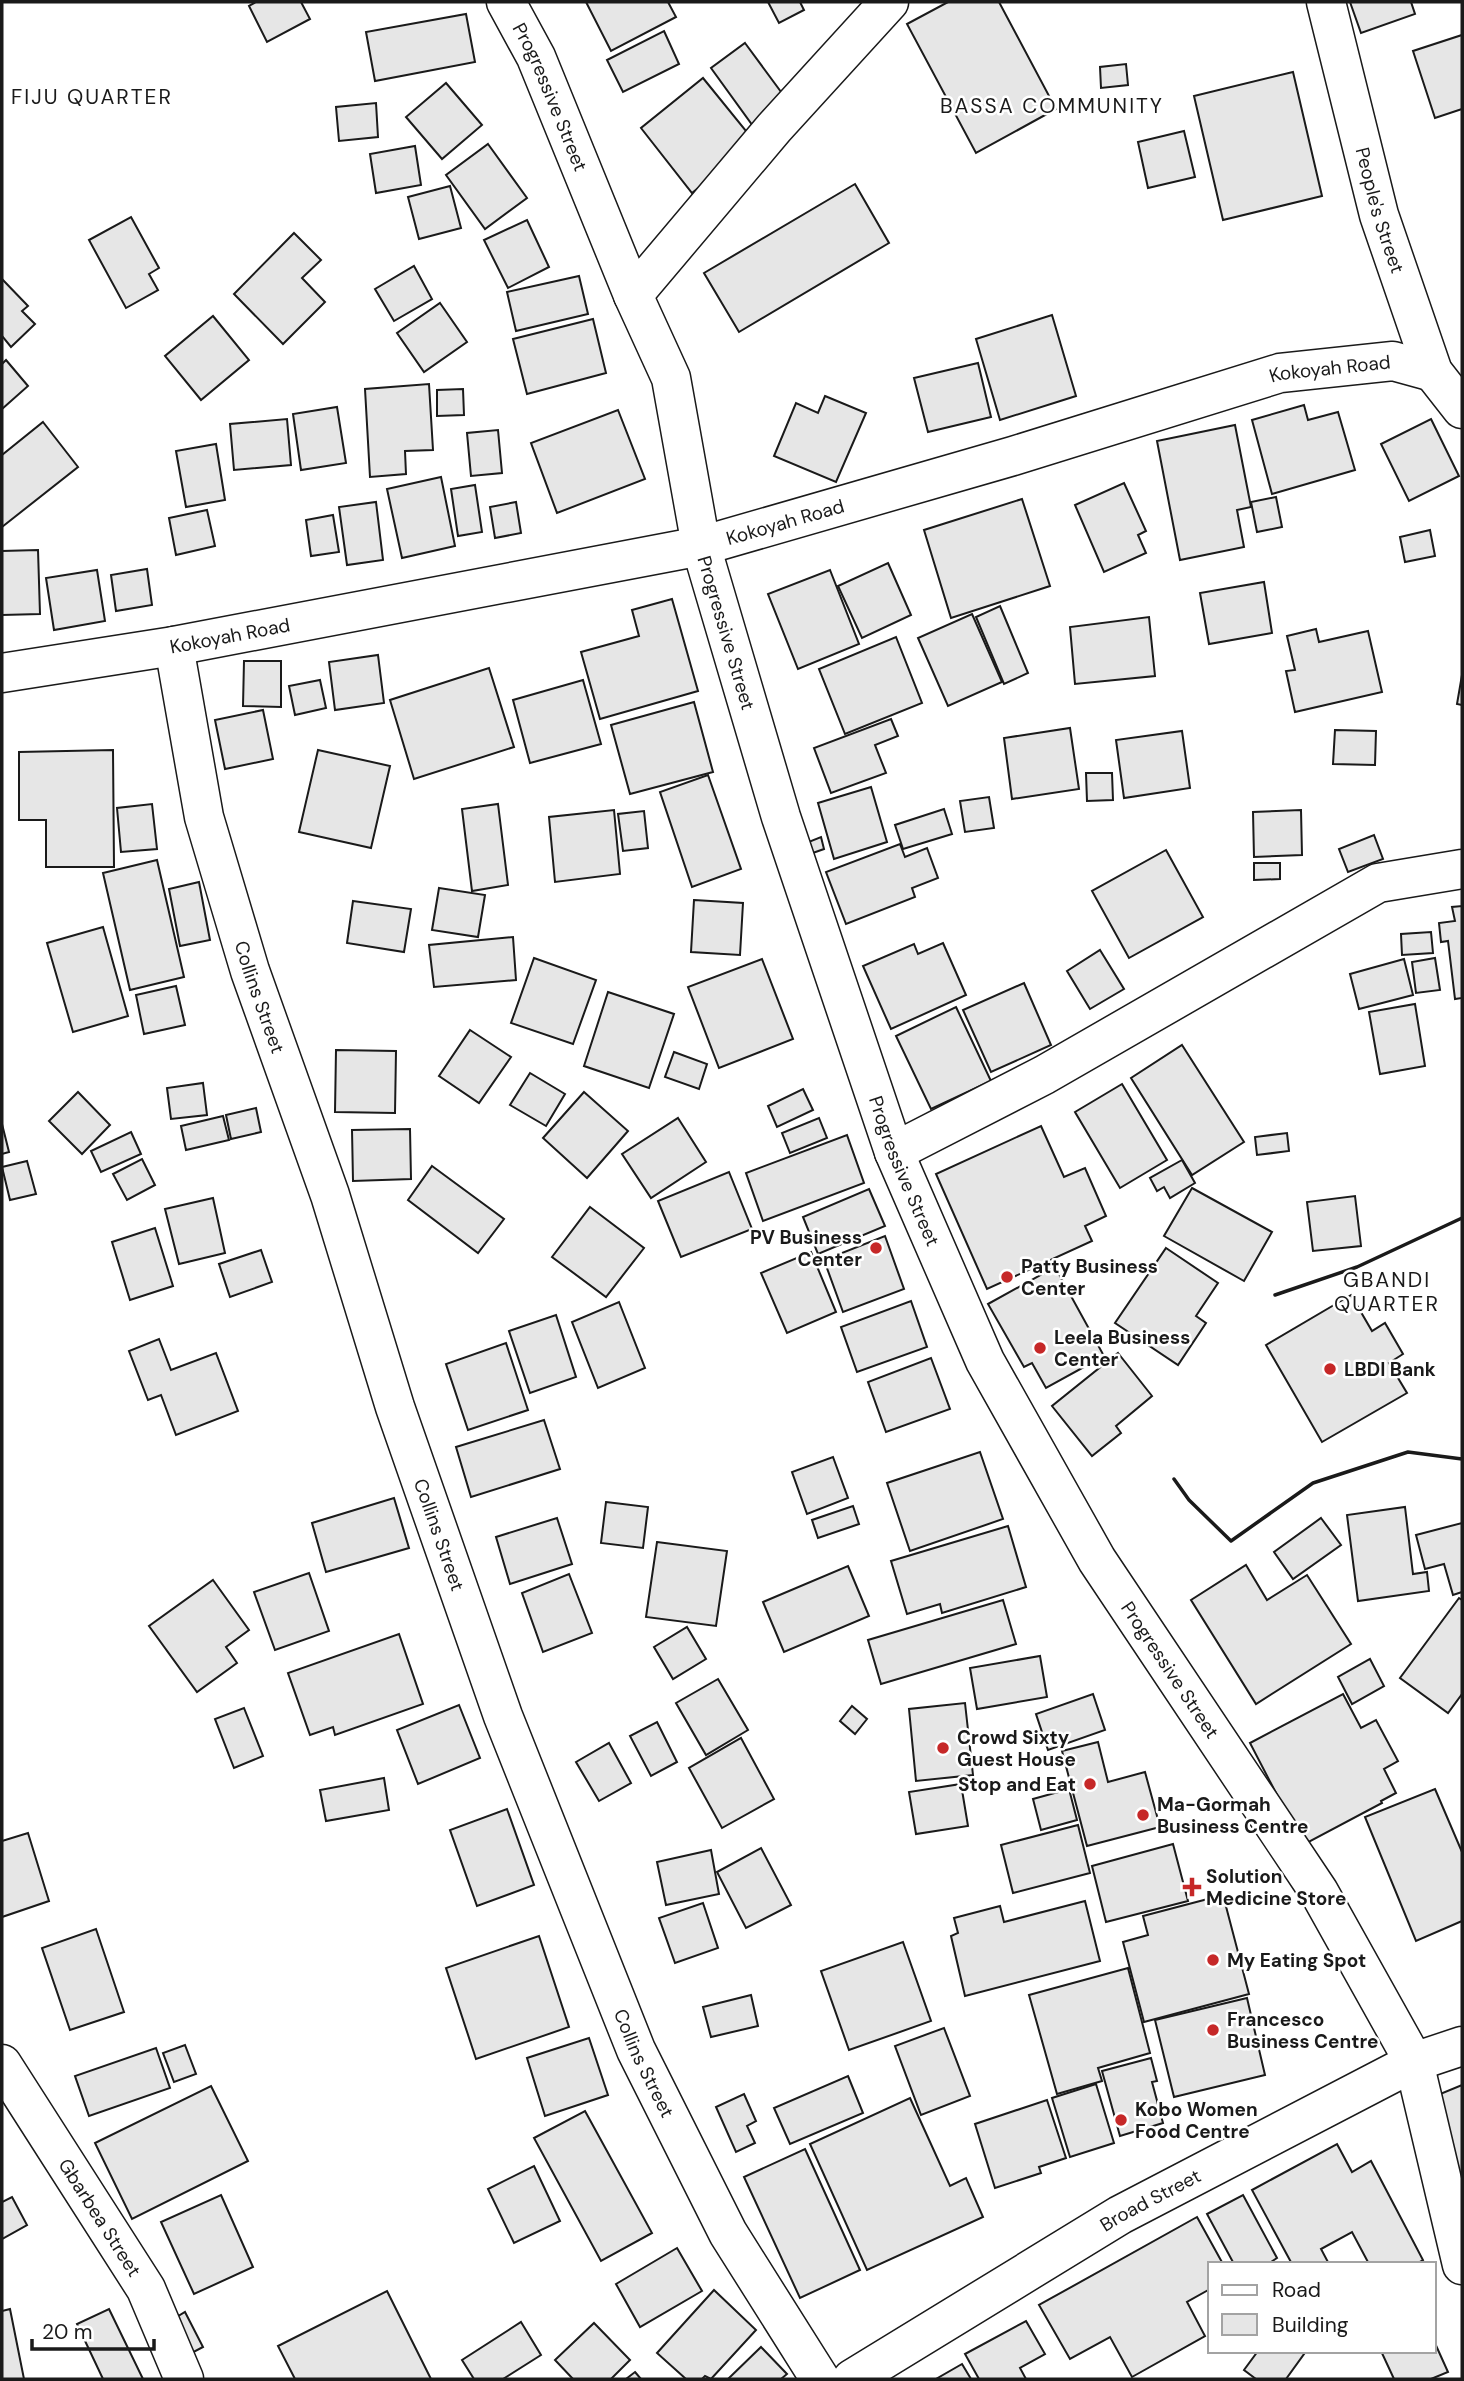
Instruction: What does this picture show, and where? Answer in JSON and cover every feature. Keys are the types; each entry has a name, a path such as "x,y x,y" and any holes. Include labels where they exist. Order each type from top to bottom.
{"street":[{"name":"Progressive Street","path":"506,2 536,57 633,295 671,378 701,546 781,817 894,1152 985,1361 1097,1560 1319,1892 1414,2062 1462,2265"},
{"path":"633,295 774,128 889,2"},
{"name":"People's Street","path":"1326,2 1379,215 1433,372 1462,409"},
{"name":"Kokoyah Road","path":"2,673 174,646 701,546 1013,456 1280,373 1393,361 1433,372"},
{"name":"Collins Street","path":"174,646 204,817 250,971 330,1195 395,1407 503,1716 636,2050 728,2233 820,2379"},
{"path":"894,1152 1044,1075 1378,883 1462,869"},
{"name":"Broad Street","path":"852,2379 1121,2215 1414,2062 1462,2046"},
{"name":"Gbarbea Street","path":"2,2064 146,2289 184,2379"}],"building":[{"path":"256,2 301,2 310,19 267,42 249,6"},
{"path":"586,2 668,2 676,17 611,51"},
{"path":"768,2 800,2 804,10 779,23"},
{"path":"948,2 999,2 1056,109 976,153 907,24"},
{"path":"1350,2 1411,2 1415,14 1361,33"},
{"path":"466,14 475,62 375,81 366,32"},
{"path":"664,31 679,64 623,92 607,60"},
{"path":"1462,35 1462,109 1435,118 1413,51"},
{"path":"745,43 787,100 753,126 711,68"},
{"path":"1126,64 1128,85 1101,88 1100,67"},
{"path":"1293,72 1322,196 1223,220 1194,96"},
{"path":"703,78 755,142 692,193 641,128"},
{"path":"446,83 482,125 442,159 406,117"},
{"path":"376,103 378,137 339,141 336,107"},
{"path":"1184,131 1195,177 1148,188 1138,142"},
{"path":"488,144 527,198 485,229 446,175"},
{"path":"415,146 421,185 376,193 370,154"},
{"path":"855,184 889,243 739,332 704,273"},
{"path":"450,186 461,228 419,239 408,197"},
{"path":"131,217 159,268 149,274 158,290 126,308 89,240"},
{"path":"527,220 549,267 508,288 484,240"},
{"path":"294,233 321,260 302,278 325,302 283,344 234,294"},
{"path":"414,266 432,299 394,321 375,289"},
{"path":"579,276 588,314 516,331 507,292"},
{"path":"2,279 28,306 22,311 35,324 11,347 2,336"},
{"path":"440,303 467,342 424,372 397,333"},
{"path":"1052,315 1076,396 1000,420 976,339"},
{"path":"213,316 249,360 201,400 165,356"},
{"path":"593,319 606,373 527,394 513,339"},
{"path":"6,360 28,386 2,409 2,364"},
{"path":"978,363 991,417 928,432 914,378"},
{"path":"429,384 433,450 405,451 406,474 370,477 365,389"},
{"path":"463,389 464,415 437,416 437,390"},
{"path":"825,396 866,413 836,482 774,456 796,403 818,413"},
{"path":"1304,405 1308,420 1338,412 1355,470 1272,494 1252,420"},
{"path":"337,407 346,463 301,470 293,414"},
{"path":"618,410 645,479 557,513 531,443"},
{"path":"287,419 291,465 234,470 230,424"},
{"path":"1431,419 1459,476 1409,501 1381,444"},
{"path":"43,422 78,467 2,527 2,455"},
{"path":"1235,425 1251,507 1237,510 1244,547 1180,560 1157,441"},
{"path":"498,430 502,473 471,476 467,433"},
{"path":"216,444 225,500 186,507 176,451"},
{"path":"441,477 455,546 402,558 387,489"},
{"path":"1124,483 1146,531 1138,535 1146,553 1104,572 1075,505"},
{"path":"475,485 482,532 458,536 451,489"},
{"path":"1276,497 1282,527 1257,532 1251,502"},
{"path":"1022,499 1050,586 951,618 924,530"},
{"path":"376,502 383,560 347,565 339,507"},
{"path":"516,502 521,533 495,538 490,507"},
{"path":"207,510 215,546 176,555 169,518"},
{"path":"333,515 339,552 311,556 306,520"},
{"path":"1430,530 1435,556 1405,562 1400,537"},
{"path":"38,550 40,614 2,615 2,551"},
{"path":"888,563 911,615 862,638 838,586"},
{"path":"147,569 152,605 116,611 111,575"},
{"path":"97,570 105,621 54,630 46,578"},
{"path":"830,570 859,644 798,669 768,594"},
{"path":"1264,582 1272,633 1209,644 1200,593"},
{"path":"672,599 698,691 600,719 581,652 639,636 632,610"},
{"path":"1000,606 1028,673 1004,684 976,617"},
{"path":"972,614 1002,682 948,706 918,638"},
{"path":"1149,617 1155,676 1075,684 1070,627"},
{"path":"1316,629 1319,642 1368,631 1382,692 1295,712 1286,671 1295,670 1287,636"},
{"path":"896,637 922,703 845,734 819,669"},
{"path":"378,655 384,703 335,710 329,662"},
{"path":"244,661 281,661 281,707 243,706"},
{"path":"489,668 514,747 414,779 390,700"},
{"path":"1462,675 1462,705 1457,704"},
{"path":"320,680 326,708 295,715 289,686"},
{"path":"583,680 601,744 530,763 513,700"},
{"path":"694,702 713,772 630,794 611,725"},
{"path":"263,710 273,759 225,769 215,720"},
{"path":"891,719 898,736 875,745 886,773 831,793 814,748"},
{"path":"1070,728 1079,789 1012,799 1004,738"},
{"path":"1335,730 1376,731 1375,765 1333,764"},
{"path":"1182,731 1190,788 1124,798 1116,740"},
{"path":"113,750 114,867 46,867 46,820 19,820 19,752"},
{"path":"318,750 390,766 371,848 299,832"},
{"path":"1086,773 1112,773 1113,800 1087,801"},
{"path":"708,775 741,869 692,887 660,792"},
{"path":"871,787 887,842 834,859 818,803"},
{"path":"989,797 994,828 965,832 960,801"},
{"path":"152,804 157,849 121,852 117,808"},
{"path":"498,804 508,885 472,891 462,809"},
{"path":"944,809 952,834 903,849 895,825"},
{"path":"614,810 620,874 555,882 549,817"},
{"path":"1301,810 1302,855 1254,857 1253,812"},
{"path":"644,811 648,848 623,851 618,814"},
{"path":"1374,835 1383,859 1348,872 1339,849"},
{"path":"821,837 824,849 810,854 806,843"},
{"path":"900,844 905,857 927,848 938,878 912,888 915,897 846,924 826,872"},
{"path":"1166,850 1203,917 1129,958 1092,891"},
{"path":"157,860 184,977 130,990 103,873"},
{"path":"1254,863 1280,863 1280,879 1254,880"},
{"path":"199,882 210,940 180,946 169,889"},
{"path":"439,888 485,895 478,937 432,930"},
{"path":"694,900 743,903 740,955 691,952"},
{"path":"353,901 411,909 404,952 347,943"},
{"path":"1462,906 1462,998 1455,999 1448,941 1441,942 1439,923 1455,921 1452,907"},
{"path":"103,927 128,1016 73,1032 47,943"},
{"path":"1431,932 1433,953 1402,955 1401,934"},
{"path":"513,937 516,980 434,987 429,945"},
{"path":"943,943 966,995 891,1029 863,966 914,944 918,954"},
{"path":"1100,950 1124,989 1090,1009 1067,971"},
{"path":"534,958 596,980 573,1044 511,1023"},
{"path":"1435,958 1440,990 1416,993 1412,962"},
{"path":"762,959 793,1039 719,1068 688,987"},
{"path":"1404,959 1413,995 1359,1009 1350,974"},
{"path":"1024,983 1051,1045 991,1072 963,1010"},
{"path":"176,986 185,1025 144,1034 136,995"},
{"path":"608,992 674,1014 649,1088 584,1066"},
{"path":"1415,1004 1425,1066 1380,1074 1369,1012"},
{"path":"956,1007 991,1081 931,1109 896,1036"},
{"path":"470,1030 511,1057 479,1103 439,1076"},
{"path":"1182,1045 1244,1142 1192,1175 1131,1078"},
{"path":"336,1050 396,1051 395,1113 335,1112"},
{"path":"674,1052 707,1064 699,1089 665,1077"},
{"path":"530,1073 565,1094 546,1126 510,1105"},
{"path":"203,1083 207,1115 171,1119 167,1088"},
{"path":"1122,1084 1167,1160 1120,1188 1075,1112"},
{"path":"803,1089 813,1110 777,1127 768,1106"},
{"path":"78,1092 110,1125 82,1154 49,1121"},
{"path":"584,1092 628,1131 587,1178 543,1138"},
{"path":"256,1108 261,1132 231,1139 226,1115"},
{"path":"223,1116 229,1140 186,1150 181,1126"},
{"path":"678,1118 706,1162 651,1198 622,1154"},
{"path":"819,1118 827,1138 790,1153 782,1133"},
{"path":"2,1124 9,1152 2,1154"},
{"path":"1041,1126 1064,1177 1085,1168 1106,1216 1085,1226 1092,1241 987,1289 936,1174"},
{"path":"410,1129 411,1179 353,1181 352,1130"},
{"path":"131,1132 141,1154 101,1172 91,1151"},
{"path":"1287,1133 1289,1151 1257,1155 1255,1137"},
{"path":"847,1135 864,1183 763,1221 746,1173"},
{"path":"142,1159 155,1185 127,1200 113,1174"},
{"path":"1182,1160 1195,1183 1170,1198 1164,1187 1157,1191 1150,1178"},
{"path":"27,1161 36,1194 10,1200 2,1167"},
{"path":"432,1166 504,1219 478,1253 408,1200"},
{"path":"729,1172 752,1229 681,1257 658,1201"},
{"path":"1192,1188 1272,1232 1244,1281 1164,1236"},
{"path":"869,1189 885,1226 818,1254 803,1217"},
{"path":"1355,1196 1361,1246 1313,1251 1307,1202"},
{"path":"213,1198 225,1253 179,1264 165,1209"},
{"path":"590,1207 644,1248 606,1297 552,1257"},
{"path":"155,1228 173,1286 130,1300 112,1242"},
{"path":"885,1236 904,1289 843,1312 824,1260"},
{"path":"1166,1248 1218,1283 1196,1316 1206,1323 1178,1365 1115,1323"},
{"path":"261,1250 272,1282 230,1297 219,1264"},
{"path":"811,1252 836,1312 787,1333 761,1273"},
{"path":"1055,1267 1104,1356 1046,1388 1032,1363 1024,1367 988,1304"},
{"path":"1351,1295 1372,1331 1385,1323 1403,1354 1389,1363 1407,1393 1322,1442 1266,1345"},
{"path":"911,1301 927,1347 857,1372 841,1327"},
{"path":"619,1302 645,1368 598,1388 572,1322"},
{"path":"556,1315 576,1377 530,1393 509,1331"},
{"path":"159,1339 171,1370 216,1353 238,1411 176,1435 161,1395 148,1400 129,1351"},
{"path":"506,1343 528,1410 468,1430 446,1364"},
{"path":"1118,1353 1152,1396 1116,1426 1121,1433 1092,1456 1052,1406"},
{"path":"931,1358 950,1409 886,1432 868,1382"},
{"path":"544,1420 560,1469 471,1497 456,1447"},
{"path":"980,1452 1003,1519 910,1551 887,1483"},
{"path":"833,1457 848,1498 807,1514 792,1472"},
{"path":"394,1498 409,1548 326,1572 312,1523"},
{"path":"606,1502 648,1507 643,1548 601,1543"},
{"path":"853,1506 859,1524 818,1538 812,1520"},
{"path":"1405,1507 1413,1574 1427,1572 1429,1591 1358,1601 1347,1515"},
{"path":"557,1518 572,1564 510,1584 496,1537"},
{"path":"1321,1518 1341,1545 1293,1579 1274,1552"},
{"path":"1462,1523 1462,1592 1453,1595 1444,1564 1425,1569 1416,1535"},
{"path":"1008,1526 1026,1587 942,1613 940,1604 907,1614 891,1561"},
{"path":"657,1542 727,1551 716,1626 646,1617"},
{"path":"1246,1565 1267,1600 1307,1575 1351,1644 1256,1704 1191,1600"},
{"path":"848,1566 869,1616 784,1652 763,1602"},
{"path":"309,1573 329,1631 275,1650 254,1592"},
{"path":"569,1574 592,1633 543,1652 522,1593"},
{"path":"213,1580 249,1630 226,1647 237,1663 197,1692 149,1626"},
{"path":"1459,1598 1462,1600 1462,1694 1448,1713 1400,1678"},
{"path":"1003,1600 1016,1644 881,1684 868,1640"},
{"path":"687,1627 706,1659 673,1679 654,1647"},
{"path":"399,1634 423,1704 335,1735 333,1727 310,1735 288,1673"},
{"path":"1040,1656 1047,1697 977,1709 970,1668"},
{"path":"1370,1659 1384,1686 1352,1704 1338,1677"},
{"path":"718,1679 748,1730 706,1755 676,1703"},
{"path":"1093,1694 1105,1730 1048,1750 1036,1714"},
{"path":"1343,1694 1361,1728 1376,1720 1398,1761 1384,1769 1396,1793 1303,1845 1250,1743"},
{"path":"965,1703 973,1775 916,1781 909,1709"},
{"path":"459,1705 480,1758 418,1784 397,1730"},
{"path":"852,1706 867,1719 855,1734 840,1721"},
{"path":"244,1708 263,1756 234,1768 215,1719"},
{"path":"657,1722 677,1762 651,1776 630,1736"},
{"path":"741,1738 774,1799 722,1828 689,1768"},
{"path":"1098,1742 1108,1782 1145,1772 1160,1827 1087,1846 1062,1751"},
{"path":"609,1743 631,1783 599,1801 576,1762"},
{"path":"384,1778 389,1810 326,1821 320,1790"},
{"path":"961,1784 968,1826 916,1834 909,1792"},
{"path":"1069,1789 1077,1820 1041,1830 1033,1799"},
{"path":"1435,1789 1462,1852 1462,1921 1416,1941 1365,1817"},
{"path":"507,1809 534,1885 477,1906 450,1830"},
{"path":"1078,1825 1090,1873 1013,1893 1001,1845"},
{"path":"28,1833 49,1901 2,1917 2,1841"},
{"path":"1173,1844 1188,1901 1106,1922 1092,1866"},
{"path":"761,1848 791,1905 746,1928 717,1872"},
{"path":"711,1850 719,1894 666,1905 657,1862"},
{"path":"1223,1895 1249,1994 1144,2022 1123,1942 1148,1935 1143,1916"},
{"path":"1085,1901 1100,1961 965,1996 951,1936 958,1933 954,1918 1000,1906 1004,1922"},
{"path":"703,1903 718,1948 675,1963 659,1918"},
{"path":"96,1929 124,2012 70,2030 42,1948"},
{"path":"539,1936 569,2027 476,2059 446,1968"},
{"path":"903,1942 931,2021 849,2050 821,1971"},
{"path":"1128,1968 1150,2053 1098,2068 1102,2081 1057,2094 1029,1995"},
{"path":"751,1995 758,2026 711,2037 703,2007"},
{"path":"1247,1998 1265,2075 1174,2097 1155,2020"},
{"path":"944,2028 970,2096 921,2115 895,2046"},
{"path":"589,2038 608,2095 545,2116 527,2058"},
{"path":"185,2045 196,2074 174,2082 163,2053"},
{"path":"156,2048 170,2088 89,2116 75,2076"},
{"path":"1151,2058 1157,2081 1152,2082 1163,2123 1120,2136 1102,2071"},
{"path":"848,2076 863,2113 790,2144 774,2108"},
{"path":"1096,2084 1114,2143 1070,2157 1052,2098"},
{"path":"1462,2085 1462,2183 1428,2099"},
{"path":"211,2086 248,2161 132,2219 95,2143"},
{"path":"744,2094 756,2121 747,2126 755,2143 736,2152 716,2107"},
{"path":"910,2098 950,2186 966,2178 983,2217 867,2270 810,2144"},
{"path":"1047,2100 1066,2158 1039,2167 1041,2173 995,2188 975,2124"},
{"path":"585,2111 652,2233 601,2261 534,2138"},
{"path":"1337,2144 1352,2172 1371,2161 1423,2260 1368,2262 1352,2232 1321,2249 1328,2262 1291,2262 1252,2190"},
{"path":"805,2149 860,2270 800,2298 744,2177"},
{"path":"534,2166 560,2221 514,2243 488,2189"},
{"path":"221,2195 253,2267 194,2294 161,2222"},
{"path":"1243,2195 1277,2258 1271,2262 1233,2262 1207,2214"},
{"path":"12,2197 27,2225 2,2239 2,2202"},
{"path":"1197,2217 1222,2262 1208,2262 1208,2290 1187,2302 1205,2336 1132,2377 1110,2337 1070,2359 1039,2305"},
{"path":"677,2248 702,2291 640,2327 616,2284"},
{"path":"714,2290 756,2330 711,2379 705,2376 702,2379 686,2379 657,2353"},
{"path":"387,2291 431,2379 295,2379 278,2346"},
{"path":"10,2309 24,2379 2,2379 2,2311"},
{"path":"109,2309 143,2379 103,2379 77,2324"},
{"path":"185,2312 203,2347 188,2355 170,2321"},
{"path":"1026,2321 1045,2354 1020,2368 1026,2379 979,2379 965,2354"},
{"path":"521,2322 541,2355 503,2379 474,2379 462,2360"},
{"path":"594,2323 630,2360 611,2379 573,2379 555,2360"},
{"path":"1436,2345 1448,2372 1431,2379 1394,2379 1382,2353 1436,2353"},
{"path":"761,2347 787,2374 781,2379 728,2379"},
{"path":"1257,2353 1304,2354 1286,2379 1256,2379 1244,2370"},
{"path":"962,2364 971,2379 936,2379"},
{"path":"635,2372 641,2379 626,2379"}],"wall":[{"path":"1275,1295 1357,1267 1462,1218"},
{"path":"1174,1479 1189,1500 1231,1541 1313,1483 1408,1452 1462,1459"}],"place":[{"name":"PV Business Center","path":"876,1248"},
{"name":"Patty Business Center","path":"1007,1277"},
{"name":"Leela Business Center","path":"1040,1348"},
{"name":"LBDI Bank","path":"1330,1369"},
{"name":"Crowd Sixty Guest House","path":"943,1748"},
{"name":"Stop and Eat","path":"1090,1784"},
{"name":"Ma-Gormah Business Centre","path":"1143,1815"},
{"name":"Solution Medicine Store","path":"1192,1887"},
{"name":"My Eating Spot","path":"1213,1960"},
{"name":"Francesco Business Centre","path":"1213,2030"},
{"name":"Kobo Women Food Centre","path":"1121,2120"}],"district":[{"name":"FIJU QUARTER","path":"92,97"},
{"name":"BASSA COMMUNITY","path":"1052,106"},
{"name":"GBANDI QUARTER","path":"1387,1292"}]}
